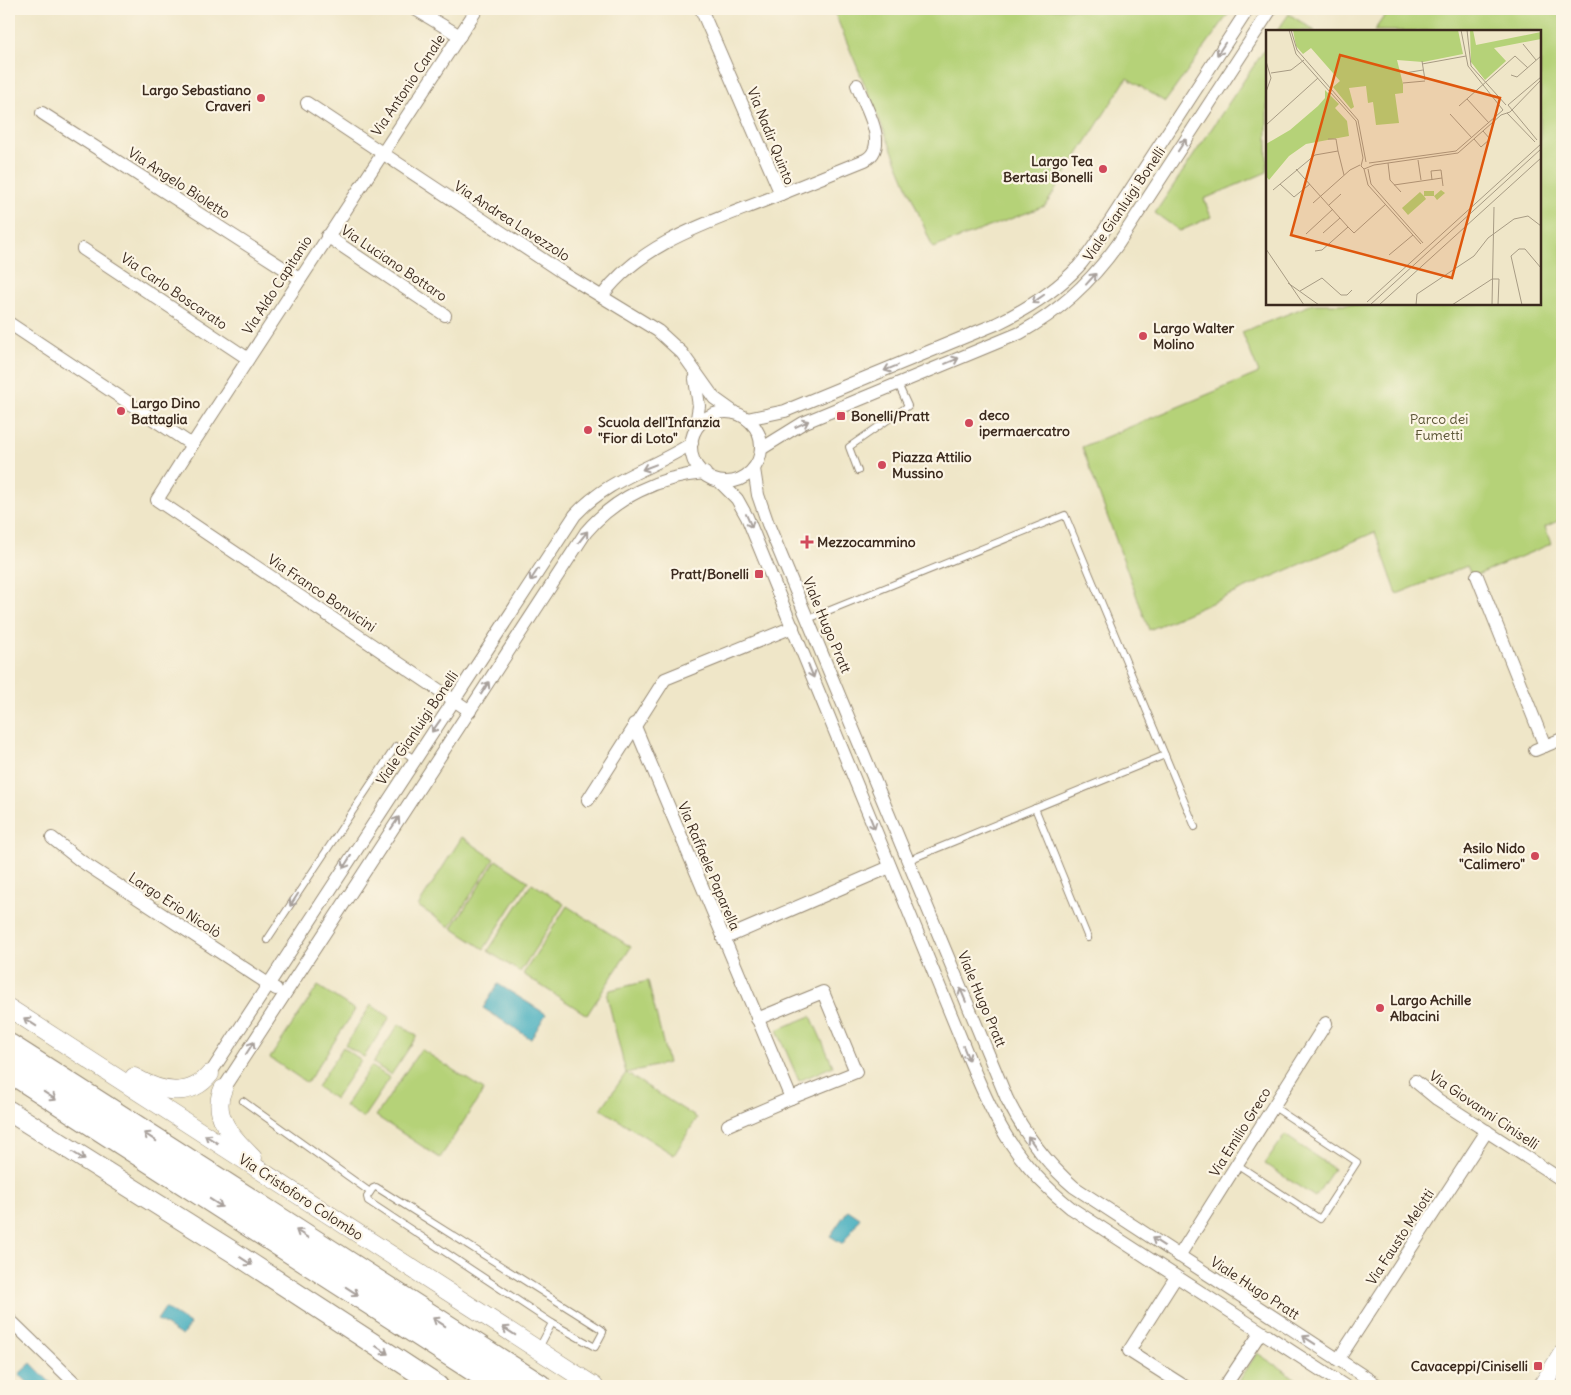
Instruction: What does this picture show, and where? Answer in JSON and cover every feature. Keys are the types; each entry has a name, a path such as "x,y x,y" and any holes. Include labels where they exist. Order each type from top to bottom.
{"highway":[{"path":"9,1046 538,1386"},
{"path":"9,1070 500,1386"}],"main road":[{"name":"Via Cristoforo Colombo","path":"9,1008 594,1386"},
{"path":"61,1042 87,1051 148,1085 163,1091 175,1092 190,1088 202,1082 210,1074"},
{"path":"223,1089 220,1110 227,1130 278,1182"},
{"path":"9,1111 233,1252 438,1386"},
{"path":"1542,1386 1562,1354"}],"street":[{"path":"415,9 460,36"},
{"name":"Via Antonio Canale","path":"381,153 477,9"},
{"name":"Via Nadir Quinto","path":"602,296 626,268 649,252 671,240 781,194 701,9"},
{"name":"Viale Gianluigi Bonelli","path":"747,420 785,412 996,324 1031,305 1066,279 1079,266 1096,242 1248,9"},
{"name":"Viale Gianluigi Bonelli","path":"760,448 803,423 1025,330 1046,317 1079,291 1118,244 1272,9"},
{"path":"781,194 865,160 874,153 877,145 876,136 856,85"},
{"name":"Via Andrea Lavezzolo","path":"307,103 563,273 666,337 682,353 714,398 735,413"},
{"name":"Via Angelo Bioletto","path":"42,113 299,278"},
{"name":"Via Aldo Capitanio","path":"192,445 381,153"},
{"name":"Via Luciano Bottaro","path":"327,236 445,315"},
{"name":"Via Carlo Boscarato","path":"83,249 247,358"},
{"path":"9,323 192,445"},
{"path":"694,371 699,406 693,438 694,459 705,473 720,482 733,494 744,511 980,1086 1010,1144 1043,1185 1071,1208 1345,1386"},
{"path":"693,438 701,423 721,413 735,413 747,420 757,432 760,448 754,469 741,479 720,482"},
{"name":"Viale Gianluigi Bonelli","path":"210,1074 414,759 455,700 550,550 580,510 617,480 663,461 693,438"},
{"name":"Via Franco Bonvicini","path":"192,445 157,500 470,711"},
{"name":"Viale Hugo Pratt","path":"754,469 761,504 808,620 1004,1091 1024,1131 1047,1161 1074,1187 1379,1386"},
{"path":"223,1089 574,548 597,519 636,492 677,477 705,473"},
{"path":"1477,576 1540,748 1562,739"},
{"path":"588,800 634,724 665,679 793,627"},
{"name":"Via Raffaele Paparella","path":"634,724 791,1098"},
{"name":"Largo Erio Nicolò","path":"52,838 81,861 284,994"},
{"path":"723,939 890,867"},
{"path":"728,1125 856,1072 823,992 757,1019"},
{"name":"Via Emilio Greco","path":"1179,1256 1326,1023"},
{"name":"Via Giovanni Ciniselli","path":"1415,1081 1437,1099 1562,1180"},
{"name":"Via Fausto Melotti","path":"1338,1360 1487,1131"},
{"path":"1176,1277 1129,1351 1184,1386"},
{"path":"9,1319 78,1386"},
{"path":"1225,1386 1261,1332"}],"lane":[{"path":"858,471 849,447 908,406 898,384"},
{"path":"808,620 1065,516 1195,827"},
{"path":"268,940 396,746 414,759"},
{"path":"908,860 1165,755"},
{"path":"1035,808 1088,938"},
{"path":"242,1101 370,1192"},
{"path":"1238,1165 1320,1219 1357,1162 1274,1107"},
{"path":"376,1187 602,1332 595,1347 552,1323 368,1201 367,1197 370,1192 376,1187"},
{"path":"538,1350 552,1323"}],"green space":[{"path":"833,9 1232,9 1165,102 1127,78 1045,206 933,248"},
{"name":"Parco dei Fumetti","path":"1389,9 1562,9 1562,519 1545,527 1551,544 1472,577 1467,566 1397,594 1375,532 1149,630 1082,447 1259,373 1242,332 1310,305 1541,305 1541,30 1375,30"},
{"path":"1289,14 1313,30 1278,30"},
{"path":"1266,47 1266,172 1204,199 1211,217 1180,231 1155,213"},
{"path":"462,837 494,859 450,927 418,906"},
{"path":"496,860 528,881 484,949 452,928"},
{"path":"532,883 564,904 520,972 488,951"},
{"path":"567,906 631,947 587,1015 523,974"},
{"path":"648,981 668,1063 626,1073 607,996 610,990"},
{"path":"318,986 355,1010 307,1083 270,1058"},
{"path":"371,1005 390,1017 364,1057 345,1045"},
{"path":"811,1016 833,1066 799,1081 777,1030"},
{"path":"399,1024 417,1036 391,1075 373,1063"},
{"path":"343,1047 361,1060 335,1099 317,1087"},
{"path":"421,1049 484,1090 440,1158 376,1116"},
{"path":"371,1066 390,1078 363,1118 345,1106"},
{"path":"626,1073 697,1118 674,1155 601,1109"},
{"path":"1285,1135 1334,1169 1315,1197 1265,1164"},
{"path":"1257,1353 1304,1384 1303,1386 1236,1386"}],"water":[{"path":"498,984 546,1014 531,1039 483,1008"},
{"path":"848,1210 860,1218 843,1244 830,1236"},
{"path":"165,1308 190,1324 182,1336 157,1320"},
{"path":"31,1363 51,1383 47,1386 31,1386 19,1374"}],"place":[{"name":"Largo Sebastiano Craveri","path":"261,98"},
{"name":"Largo Tea Bertasi Bonelli","path":"1103,169"},
{"name":"Largo Walter Molino","path":"1143,336"},
{"name":"Largo Dino Battaglia","path":"121,411"},
{"name":"Bonelli/Pratt","path":"841,416"},
{"name":"deco ipermaercatro","path":"969,423"},
{"name":"Scuola dell'Infanzia \"Fior di Loto\"","path":"588,430"},
{"name":"Piazza Attilio Mussino","path":"882,465"},
{"name":"Mezzocammino","path":"807,542"},
{"name":"Pratt/Bonelli","path":"759,574"},
{"name":"Asilo Nido \"Calimero\"","path":"1535,856"},
{"name":"Largo Achille Albacini","path":"1380,1008"},
{"name":"Cavaceppi/Ciniselli","path":"1538,1366"}]}
